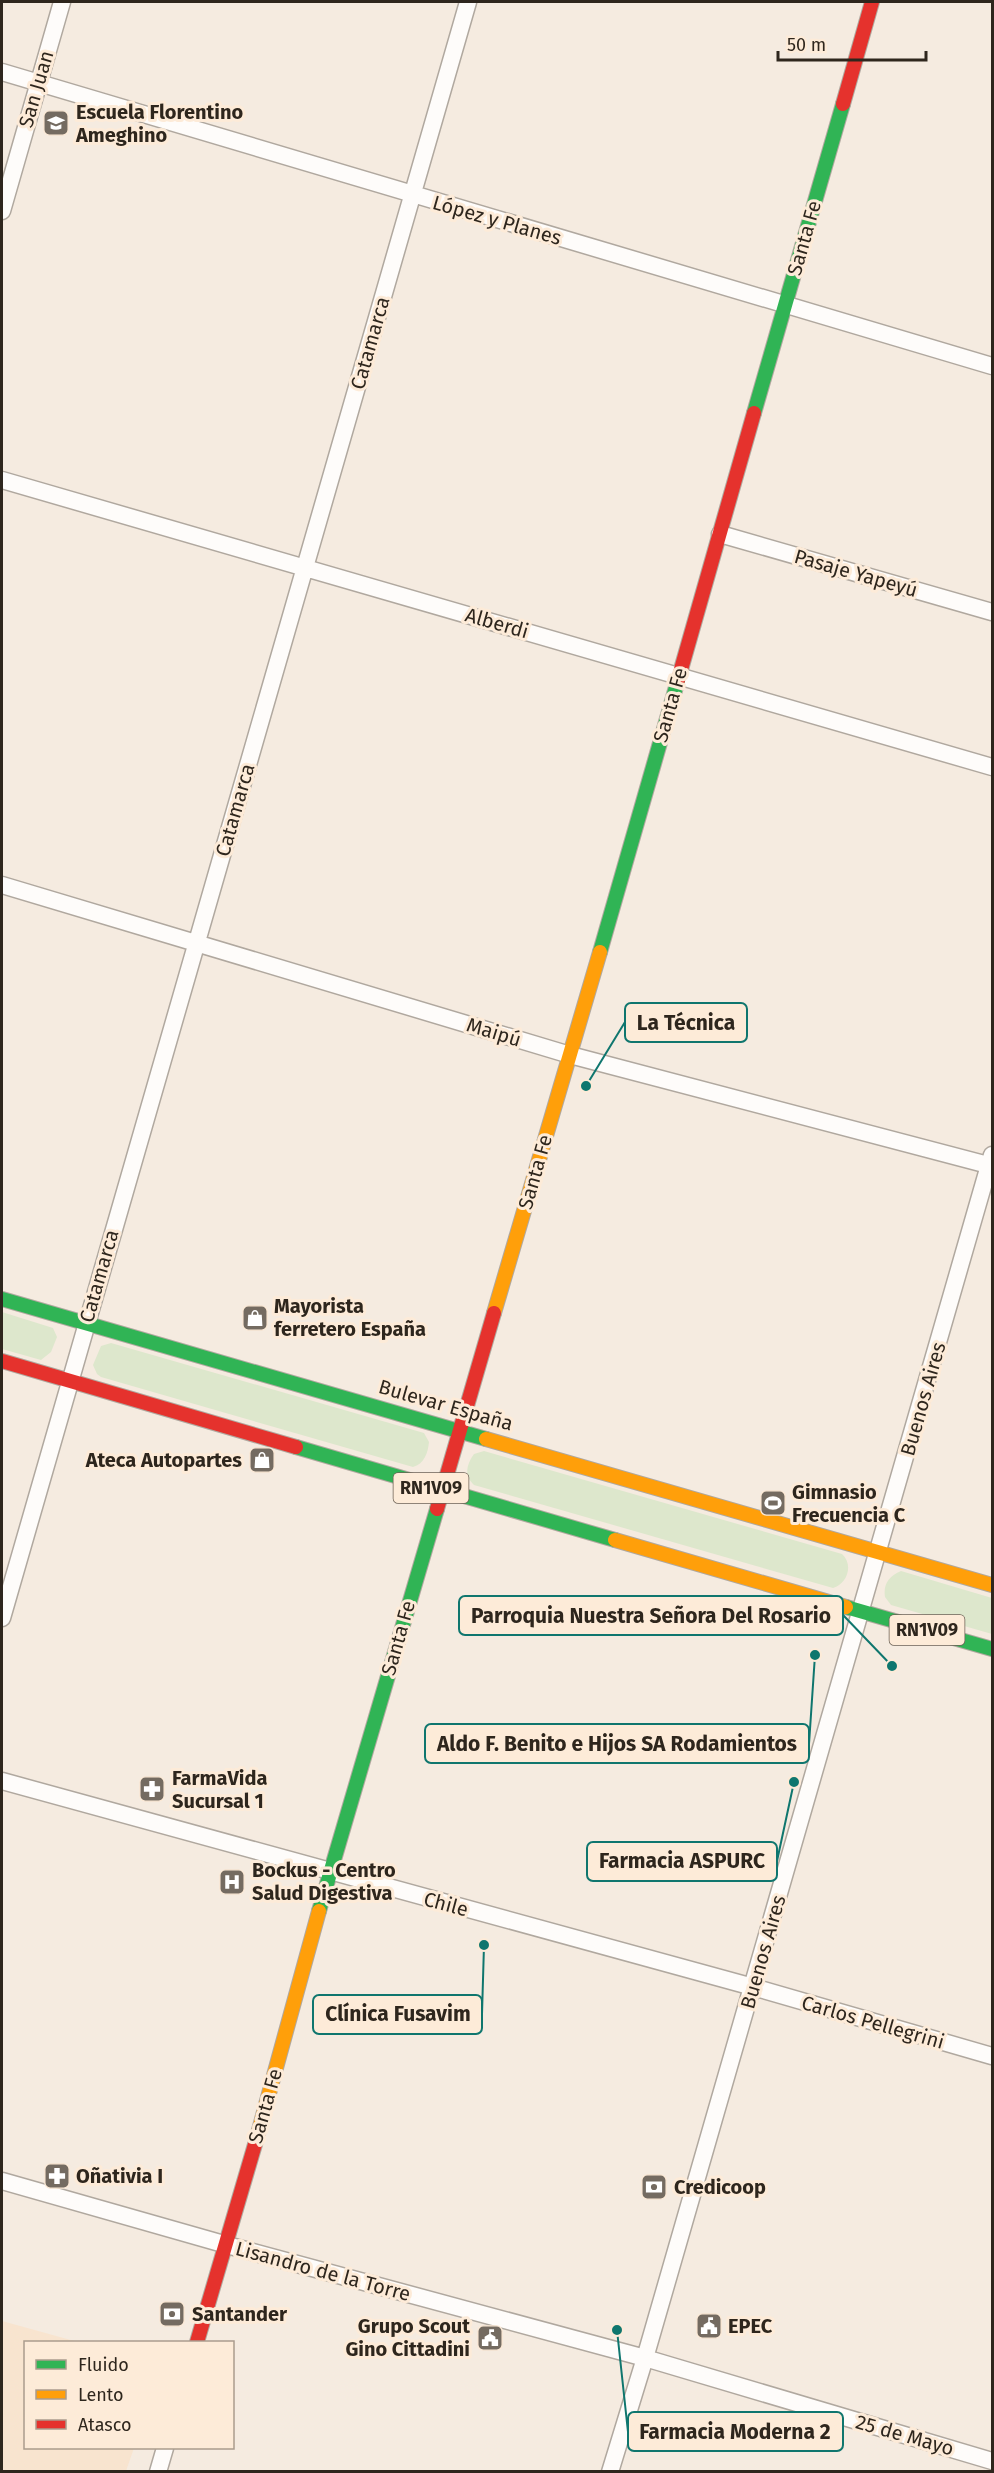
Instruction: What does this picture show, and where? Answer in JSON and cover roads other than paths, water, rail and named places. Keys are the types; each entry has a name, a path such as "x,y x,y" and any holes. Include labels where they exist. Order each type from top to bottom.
{"street":[{"name":"San Juan","path":"2,211 62,2"},
{"name":"Catamarca","path":"2,1618 468,2"},
{"name":"Santa Fe","path":"198,2341 227,2245 330,1872 570,1055 872,2"},
{"name":"López y Planes","path":"2,72 993,366"},
{"name":"Alberdi","path":"2,480 993,767"},
{"name":"Pasaje Yapeyú","path":"720,534 993,612"},
{"name":"Maipú","path":"2,885 570,1055 992,1162"},
{"name":"Buenos Aires","path":"610,2472 992,1162"},
{"name":"Bulevar España","path":"2,1299 460,1429 993,1585"},
{"name":"RN1V09","path":"2,1361 993,1649"},
{"name":"Chile","path":"2,1780 753,1987"},
{"name":"Carlos Pellegrini","path":"753,1987 993,2056"},
{"name":"Lisandro de la Torre","path":"2,2181 227,2245 645,2358"},
{"name":"25 de Mayo","path":"645,2358 993,2461"},
{"path":"158,2472 165,2449"}],"place":[{"name":"Escuela Florentino Ameghino","path":"56,123"},
{"name":"La Técnica","path":"586,1086"},
{"name":"Mayorista ferretero España","path":"255,1318"},
{"name":"Ateca Autopartes","path":"262,1460"},
{"name":"Gimnasio Frecuencia C","path":"773,1503"},
{"name":"Aldo F. Benito e Hijos SA Rodamientos","path":"815,1655"},
{"name":"Parroquia Nuestra Señora Del Rosario","path":"892,1666"},
{"name":"Farmacia ASPURC","path":"794,1782"},
{"name":"FarmaVida Sucursal 1","path":"152,1789"},
{"name":"Bockus - Centro Salud Digestiva","path":"232,1882"},
{"name":"Clínica Fusavim","path":"484,1945"},
{"name":"Oñativia I","path":"57,2176"},
{"name":"Credicoop","path":"654,2187"},
{"name":"Santander","path":"172,2314"},
{"name":"EPEC","path":"709,2326"},
{"name":"Farmacia Moderna 2","path":"617,2330"},
{"name":"Grupo Scout Gino Cittadini","path":"490,2338"}]}
